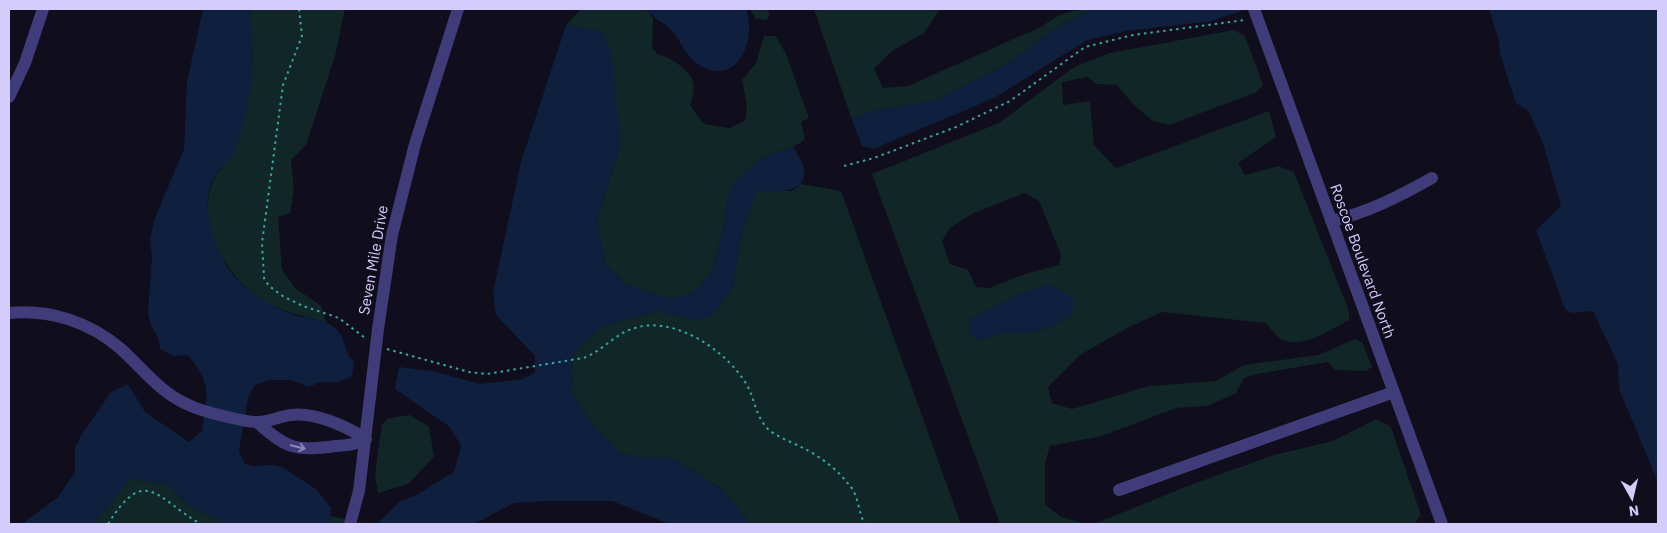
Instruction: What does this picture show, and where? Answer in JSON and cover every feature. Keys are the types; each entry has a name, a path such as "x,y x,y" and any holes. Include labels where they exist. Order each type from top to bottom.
{"street":[{"path":"9,97 25,63 43,9"},
{"name":"Seven Mile Drive","path":"350,524 359,491 384,281 402,192 431,88 458,9"},
{"name":"Roscoe Boulevard North","path":"1255,13 1442,524"},
{"path":"1332,221 1348,217 1397,197 1432,178"},
{"path":"9,313 37,312 57,315 88,327 122,350 165,392 200,409 258,422 292,414 312,416 350,428 366,439 353,446 300,449 284,443 258,422"},
{"path":"1119,490 1394,392"}],"path":[{"path":"299,9 302,36 283,85 262,243 264,278 269,286 284,297 303,306 340,318 376,346 469,372 487,374 576,360 591,356 632,328 649,324 663,326 699,338 711,346 740,375 748,388 759,418 768,430 819,458 852,487 866,524"},
{"path":"844,166 874,158 956,126 1010,101 1085,47 1132,35 1255,13"},
{"path":"108,524 124,502 133,494 146,490 163,496 180,512 201,524"}],"green space":[{"path":"249,9 345,9 335,56 306,145 291,160 294,190 290,213 278,217 282,269 295,288 321,306 326,322 284,310 261,299 232,272 220,254 212,234 208,215 209,195 215,177 228,161 253,59"},
{"path":"581,9 646,9 653,18 652,47 658,55 667,57 685,69 691,77 694,88 690,105 704,124 729,128 745,121 747,106 742,80 756,63 764,36 776,36 786,54 809,118 801,122 805,140 793,147 763,157 727,199 723,232 711,274 690,295 670,299 627,285 605,264 597,220 621,143 566,25"},
{"path":"750,9 767,9 770,15 766,20 756,19"},
{"path":"814,9 940,9 924,33 892,51 874,69 883,88 908,86 1043,26 1063,14 1077,10 1100,9 1083,13 1047,34 1012,61 936,101 869,111 852,120"},
{"path":"1234,30 1245,36 1263,85 1257,92 1169,125 1153,121 1133,104 1117,85 1096,84 1088,77 1062,82 1063,105 1090,101 1094,145 1116,168 1269,111 1276,137 1238,163 1245,175 1278,166 1294,172 1349,311 1349,320 1319,336 1302,342 1294,342 1280,338 1266,323 1162,312 1127,328 1080,355 1048,387 1052,403 1072,409 1149,386 1216,381 1244,365 1318,355 1355,339 1362,342 1372,367 1366,371 1335,370 1328,362 1257,374 1244,378 1236,393 1207,406 1176,408 1102,436 1050,446 1045,463 1045,504 1061,517 1086,524 1000,524 872,174 999,123 1074,67 1110,53","holes":["1024,193 1039,201 1061,255 1059,265 1025,274 989,288 976,287 968,270 950,264 942,241 950,228 972,214","1057,324 1031,333 1002,333"]},
{"path":"801,184 841,191 961,524 751,524 720,488 673,458 645,458 621,454 594,427 571,392 573,354 599,327 658,311 698,320 732,290 741,235 756,191 792,191"},
{"path":"410,415 429,427 434,457 408,484 378,493 375,475 382,424 389,418"},
{"path":"1377,419 1391,427 1421,515 1414,524 1094,524 1193,484 1274,455 1333,441"},
{"path":"129,479 169,485 187,505 228,524 94,524"},
{"path":"331,516 369,524 330,524"}],"water":[{"path":"203,9 249,9 252,42 251,88 245,119 231,157 216,174 208,195 211,229 219,251 237,279 255,295 277,308 298,316 324,321 335,328 343,339 349,357 354,360 352,376 339,382 320,382 309,387 291,380 268,380 254,386 248,398 239,451 245,464 282,467 316,489 331,508 330,524 228,524 187,505 169,485 129,479 94,524 22,524 58,497 75,472 75,447 111,392 128,384 145,412 189,442 202,431 206,399 205,383 188,355 173,356 160,349 158,337 150,323 148,312 152,257 150,239 155,218 184,149 187,82"},
{"path":"646,9 746,9 749,21 749,34 742,57 725,70 714,71 701,66 686,52 672,30"},
{"path":"1100,9 1247,9 1211,21 1127,31 1087,40 994,98 873,149 862,146 852,120 869,111 936,100 1012,61 1047,34 1083,13"},
{"path":"1489,9 1658,9 1658,482 1619,389 1618,364 1593,311 1572,313 1565,309 1536,230 1561,206 1543,143 1529,112 1516,103 1500,54 1499,41"},
{"path":"566,25 602,31 611,52 621,143 597,220 605,264 627,285 670,299 690,295 711,274 723,232 727,199 734,182 763,157 793,147 803,165 804,177 795,188 756,192 741,235 732,290 713,315 698,320 658,311 599,327 573,355 571,392 594,427 621,454 645,458 673,458 720,488 751,524 670,524 612,501 546,501 514,503 474,524 377,524 399,502 416,495 454,472 461,446 450,427 395,389 399,367 433,371 480,384 523,379 535,373 535,356 496,315 493,293 521,162"},
{"path":"1049,284 1073,297 1073,314 1057,324 1031,333 1002,333 980,341 969,333 969,319 1018,294"}]}
